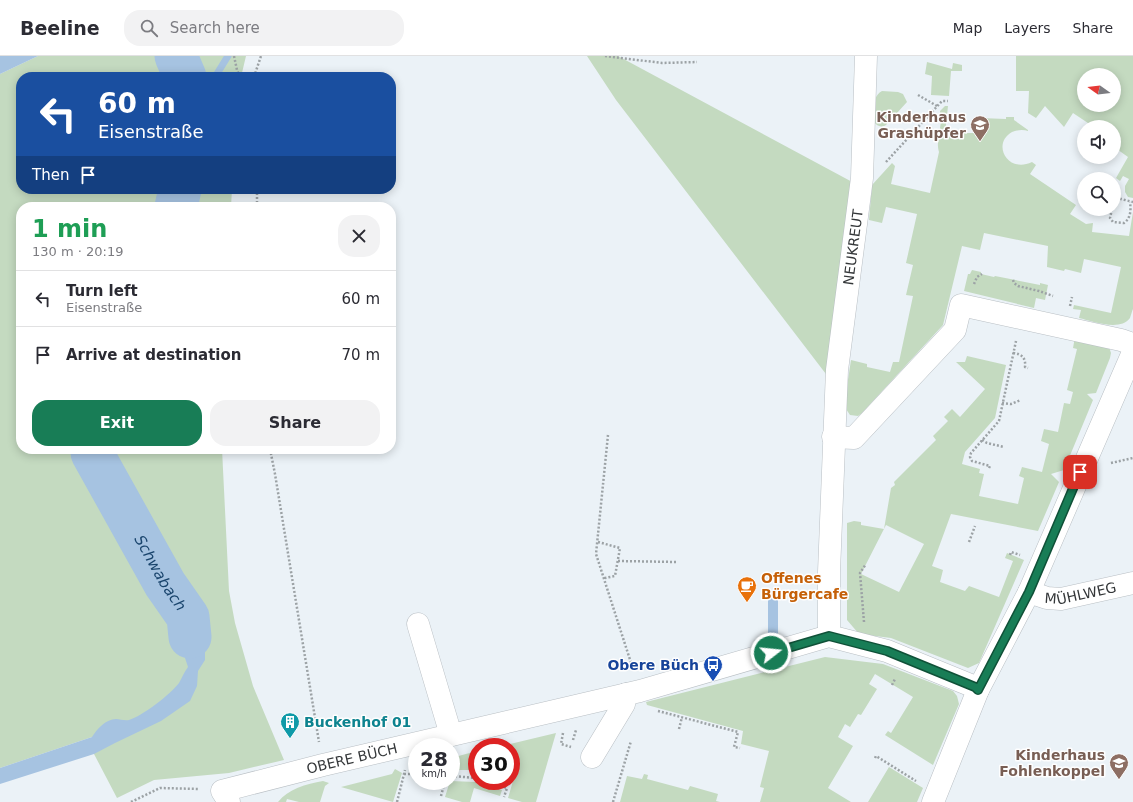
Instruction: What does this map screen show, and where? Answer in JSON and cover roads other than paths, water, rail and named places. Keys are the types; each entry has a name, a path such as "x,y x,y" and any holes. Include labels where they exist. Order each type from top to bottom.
{"street":[{"name":"NEUKREUT","path":"829,636 829,572 837,370 862,178 866,56"},
{"path":"834,437 854,438 955,330 961,305 1133,344"},
{"path":"933,802 978,690 1029,592 1124,392 1133,352"},
{"name":"MÜHLWEG","path":"1029,592 1046,598 1061,599 1133,583"},
{"path":"418,624 451,735"},
{"name":"OBERE BÜCH","path":"226,796 323,765 624,695 829,636 887,651 975,687 978,690"},
{"path":"585,754 606,709 624,695"}],"water":[{"path":"0,56 38,56 0,74"},
{"path":"165,584 189,604 200,618 205,634 205,660 198,671 197,686 190,701 161,721 94,754 0,784 0,768 92,737 99,728 112,719 127,720 135,718 163,699 175,688 188,667 185,658 187,646 170,606"},
{"path":"768,597 778,598 778,634 768,635"}],"waterway":[{"name":"Schwabach","path":"176,56 183,72"},
{"path":"218,72 228,56"},
{"name":"Schwabach","path":"177,202 179,194"},
{"name":"Schwabach","path":"93,454 165,584 188,617 190,637"}],"place":[{"name":"Kinderhaus Grashüpfer","path":"980,142"},
{"name":"Offenes Bürgercafe","path":"747,603"},
{"name":"Obere Büch","path":"713,682"},
{"name":"Buckenhof 01","path":"290,739"},
{"name":"Kinderhaus Fohlenkoppel","path":"1119,780"}]}
